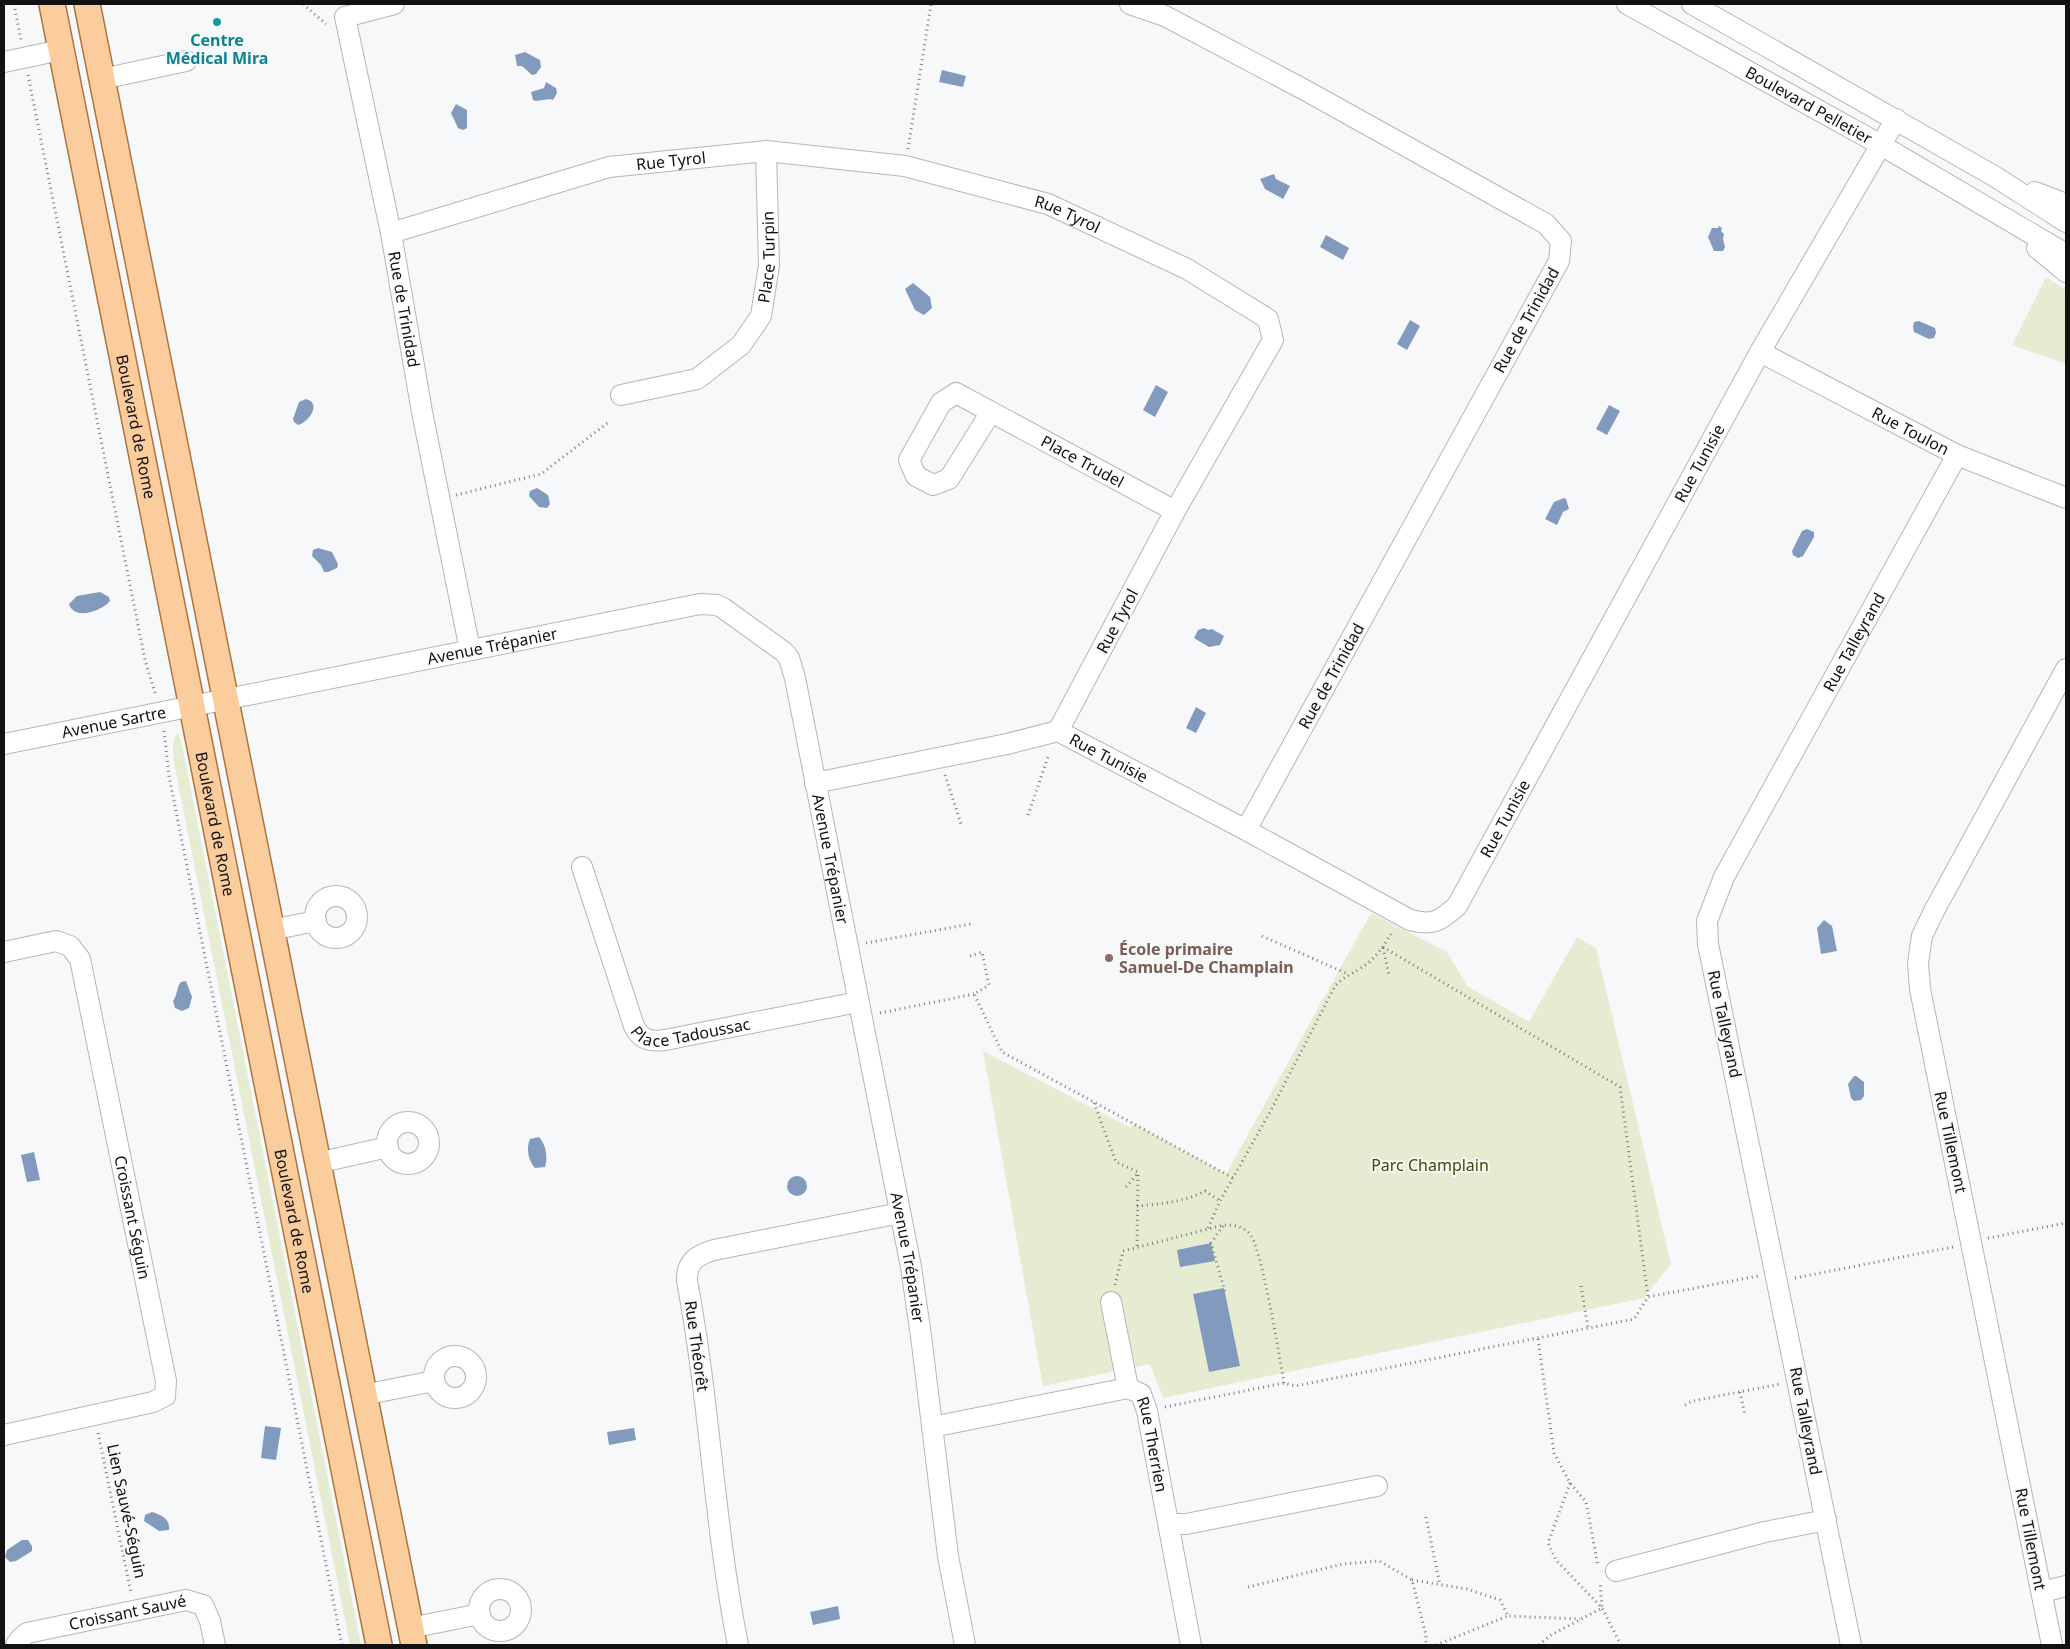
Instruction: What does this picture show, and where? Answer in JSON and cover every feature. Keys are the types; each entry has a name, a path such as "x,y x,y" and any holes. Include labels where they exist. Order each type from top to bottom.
{"main road":[{"name":"Boulevard de Rome","path":"52,4 379,1645"},
{"name":"Boulevard de Rome","path":"87,4 412,1637"}],"street":[{"path":"345,17 394,4"},
{"name":"Rue de Trinidad","path":"1130,4 1165,16 1303,89 1546,224 1561,241 1559,261 1246,830"},
{"name":"Boulevard Pelletier","path":"1627,4 1881,145 2066,254"},
{"name":"Boulevard Pelletier","path":"1692,4 1896,118 1994,176 2066,222"},
{"name":"Rue de Trinidad","path":"345,17 391,232 422,412 470,650"},
{"path":"4,62 61,50"},
{"path":"102,79 186,61"},
{"name":"Rue Tunisie","path":"815,783 1007,744 1058,731 1246,830 1402,916 1425,924 1441,920 1457,906 1760,352 1896,118"},
{"name":"Rue Tyrol","path":"391,232 608,166 766,151 905,166 1048,204 1187,268 1268,319 1273,340 1175,511 1058,731"},
{"name":"Place Turpin","path":"621,395 697,379 741,345 761,316 769,265 766,151"},
{"name":"Boulevard Pelletier","path":"1994,176 2066,204"},
{"name":"Boulevard Pelletier","path":"1989,208 2066,272"},
{"name":"Rue Toulon","path":"1760,352 1957,455 2066,498"},
{"name":"Place Trudel","path":"991,412 949,479 933,485 916,476 909,460 941,403 956,393 1175,511"},
{"name":"Rue Talleyrand","path":"1851,1645 1708,944 1707,921 1724,877 1957,455"},
{"name":"Avenue Trépanier","path":"225,701 689,606 717,605 731,612 779,646 789,658 795,678 917,1301 948,1556 965,1645"},
{"name":"Rue Tillemont","path":"2052,1645 1920,989 1918,963 1922,936 1934,911 2066,669"},
{"name":"Avenue Sartre","path":"4,744 225,701"},
{"name":"Place Tadoussac","path":"582,867 634,1026 643,1038 650,1041 665,1040 858,1002"},
{"path":"271,930 316,922"},
{"name":"Croissant Séguin","path":"4,952 56,941 70,946 80,959 166,1381 165,1396 153,1402 4,1435"},
{"path":"318,1163 388,1147"},
{"name":"Rue Théorêt","path":"738,1645 725,1572 701,1364 687,1281 687,1271 690,1263 704,1252 900,1213"},
{"path":"1111,1302 1128,1388"},
{"path":"363,1395 434,1381"},
{"name":"Rue Therrien","path":"932,1427 1128,1388 1141,1394 1147,1412 1192,1645"},
{"path":"1169,1524 1186,1524 1377,1486"},
{"path":"1616,1571 1766,1532 1826,1520"},
{"path":"2042,1592 2066,1586"},
{"name":"Croissant Sauvé","path":"16,1645 27,1634 186,1600 203,1605 210,1621 215,1645"},
{"name":"Boulevard de Rome","path":"412,1637 480,1614"}],"path":[{"path":"14,4 22,43"},
{"path":"303,4 327,25 345,17"},
{"path":"905,166 931,4"},
{"path":"26,67 145,660 157,697"},
{"path":"453,495 542,474 610,421"},
{"path":"164,733 170,786 342,1645"},
{"path":"1028,814 1049,753"},
{"path":"945,774 962,827"},
{"path":"1208,1228 1220,1201 1269,1114 1335,986 1348,974 1362,968 1383,947 1402,916"},
{"path":"864,943 971,924"},
{"path":"1262,936 1348,974"},
{"path":"1383,947 1389,974"},
{"path":"1147,1412 1284,1383 1295,1386 1634,1319 1648,1297 1620,1087 1383,947"},
{"path":"878,1013 974,994 989,986 982,952 970,956"},
{"path":"974,994 1002,1052 1233,1178"},
{"path":"1093,1102 1116,1162 1138,1172"},
{"path":"1126,1187 1138,1172"},
{"path":"1137,1247 1138,1172"},
{"path":"1137,1206 1196,1196 1205,1191 1220,1201"},
{"path":"1985,1239 2066,1223"},
{"path":"1224,1224 1211,1243 1225,1292"},
{"path":"1111,1302 1123,1251 1224,1224 1234,1224 1250,1233 1259,1255 1284,1383"},
{"path":"1791,1279 1959,1246"},
{"path":"1648,1297 1761,1276"},
{"path":"1581,1286 1588,1327"},
{"path":"1538,1338 1554,1453 1570,1483 1586,1502 1600,1575 1602,1608"},
{"path":"1685,1405 1693,1401 1783,1383"},
{"path":"1740,1392 1745,1415"},
{"name":"Lien Sauvé-Séguin","path":"97,1429 132,1597"},
{"path":"1570,1483 1548,1543 1556,1560 1602,1608 1621,1645"},
{"path":"1426,1517 1440,1584"},
{"path":"1248,1587 1343,1564 1379,1561 1412,1580 1467,1589 1500,1600 1508,1616"},
{"path":"1412,1580 1426,1635 1426,1645"},
{"path":"1538,1645 1551,1634 1602,1608"},
{"path":"1436,1645 1508,1616 1581,1620"}],"green space":[{"path":"2046,277 2066,290 2066,364 2012,345"},
{"path":"177,733 181,740 361,1645 350,1645 174,764 173,744"},
{"name":"Parc Champlain","path":"1371,913 1447,952 1467,986 1529,1022 1577,937 1596,948 1671,1264 1644,1298 1163,1398 1150,1364 1043,1386 983,1051 1131,1128 1133,1123 1226,1174"}],"water":[{"path":"525,52 540,60 541,67 536,74 532,75 522,66 517,66 515,55"},
{"path":"942,70 966,76 963,87 939,82"},
{"path":"546,82 556,88 557,93 553,100 533,100 531,92 544,88"},
{"path":"456,104 467,110 467,128 463,130 458,128 451,113"},
{"path":"1274,174 1276,179 1290,186 1283,199 1265,189 1260,179"},
{"path":"1719,226 1724,234 1725,247 1723,251 1714,251 1708,237 1712,228 1718,228"},
{"path":"1326,235 1349,248 1343,260 1320,247"},
{"path":"913,283 930,297 932,308 924,315 915,310 905,289"},
{"path":"1410,320 1420,326 1407,350 1397,344"},
{"path":"1919,321 1935,328 1934,338 1929,339 1914,332 1914,322"},
{"path":"1156,385 1168,392 1155,417 1143,410"},
{"path":"306,399 313,404 312,412 310,417 298,425 293,419 299,402"},
{"path":"1609,405 1620,411 1607,435 1596,429"},
{"path":"537,488 548,495 550,504 547,508 539,507 529,496 530,491"},
{"path":"1564,498 1569,509 1563,512 1557,525 1545,519 1554,502"},
{"path":"1807,529 1814,532 1814,537 1803,556 1798,558 1793,555 1792,551 1802,531"},
{"path":"318,548 332,552 338,564 337,568 324,572 321,565 312,556 313,550"},
{"path":"100,592 109,597 110,601 95,611 88,613 76,612 69,604 77,596"},
{"path":"1204,628 1212,629 1224,636 1220,645 1209,647 1194,638 1198,630"},
{"path":"1196,707 1206,713 1196,733 1186,728"},
{"path":"1824,920 1832,926 1837,951 1821,954 1817,928"},
{"path":"186,981 192,997 189,1008 182,1011 175,1008 173,1001 179,984"},
{"path":"1854,1076 1864,1082 1864,1096 1861,1100 1854,1101 1851,1098 1848,1084"},
{"path":"539,1137 545,1147 546,1163 545,1167 535,1168 529,1158 528,1146 530,1139"},
{"path":"34,1152 40,1180 27,1182 21,1155"},
{"path":"797,1176 804,1179 807,1186 804,1193 797,1196 790,1193 787,1186 790,1179"},
{"path":"1211,1243 1215,1261 1180,1267 1177,1250"},
{"path":"1224,1288 1240,1366 1209,1372 1193,1294"},
{"path":"265,1426 281,1428 276,1460 261,1458"},
{"path":"634,1428 636,1440 609,1445 607,1432"},
{"path":"152,1512 165,1518 169,1530 159,1531 144,1521 145,1515"},
{"path":"22,1540 28,1540 32,1546 32,1551 16,1561 10,1562 5,1557 7,1550"},
{"path":"838,1606 840,1619 813,1625 810,1612"}],"place":[{"name":"Centre Médical Mira","path":"217,22"},
{"name":"École primaire Samuel-De Champlain","path":"1109,958"}]}
